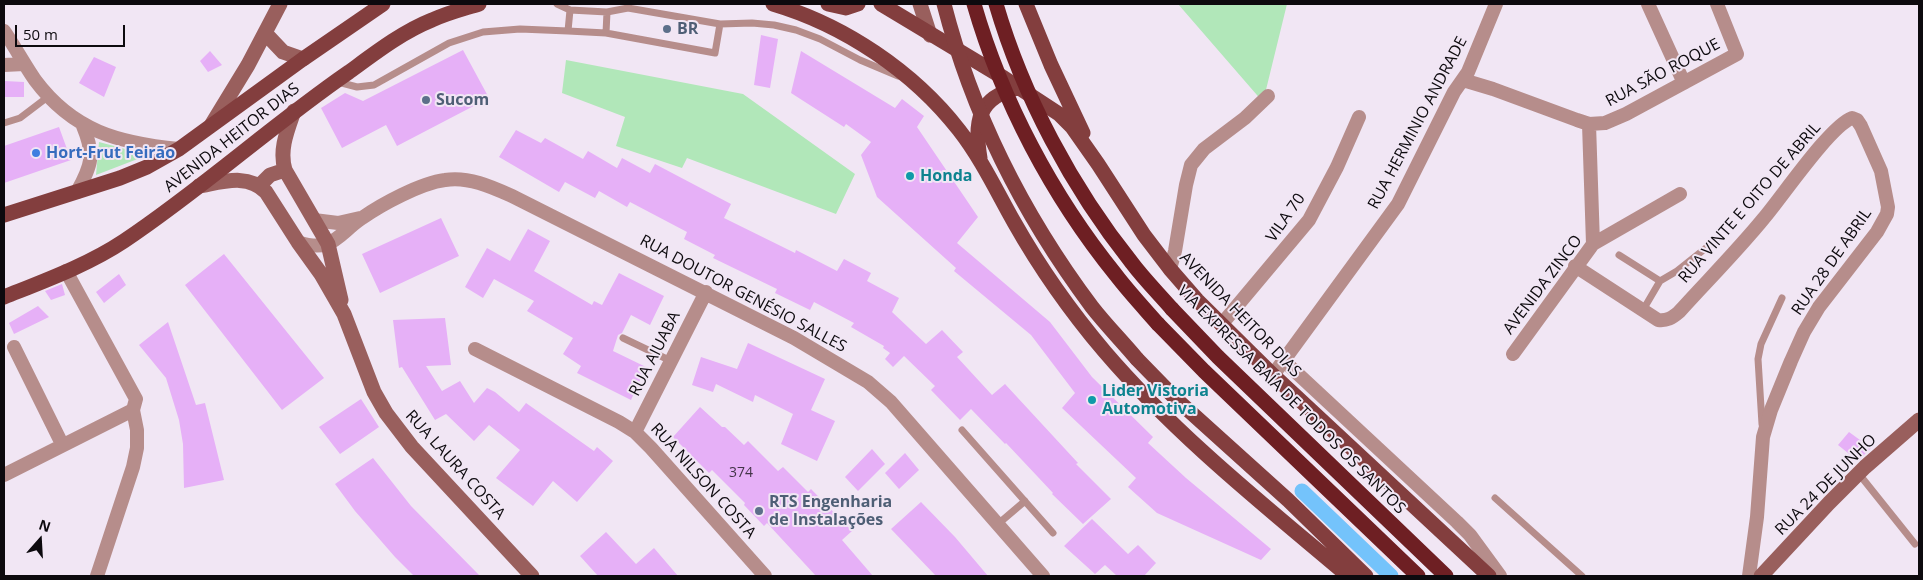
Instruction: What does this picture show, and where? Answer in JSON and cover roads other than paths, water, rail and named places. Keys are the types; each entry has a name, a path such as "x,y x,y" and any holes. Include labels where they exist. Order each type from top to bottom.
{"highway":[{"path":"974,4 1002,85 1040,161 1089,239 1116,275 1158,324 1204,371 1418,576"},
{"name":"VIA EXPRESSA BAÍA DE TODOS OS SANTOS","path":"996,4 1022,76 1058,151 1111,235 1132,263 1172,309 1232,371 1446,576"}],"main road":[{"name":"AVENIDA HEITOR DIAS","path":"4,215 147,167 179,149 303,59 384,4"},
{"path":"432,19 458,4"},
{"name":"AVENIDA HEITOR DIAS","path":"4,297 96,258 122,242 176,204 294,111 407,32 432,19 479,4"},
{"path":"773,4 846,35 877,54 912,80 960,131 1047,274 1071,309 1104,351 1148,399 1211,460 1348,576"},
{"path":"828,4 846,8 858,4"},
{"name":"AVENIDA HEITOR DIAS","path":"881,4 1020,88 1059,114 1072,127 1144,235 1170,269 1221,325 1489,576"},
{"path":"944,4 977,105 1013,183 1063,267 1093,308 1136,359 1189,411 1288,500 1366,576"},
{"path":"1026,4 1051,65 1098,164"},
{"path":"981,163 977,139 979,119 986,106 996,96 1020,88"}],"street":[{"path":"212,125 266,33 280,4"},
{"path":"920,4 930,35"},
{"name":"RUA HERMINIO ANDRADE","path":"1273,375 1398,204 1454,92 1468,72 1496,4"},
{"path":"1648,4 1684,83"},
{"name":"RUA SÃO ROQUE","path":"1463,80 1589,124 1605,123 1626,114 1737,54 1717,4"},
{"path":"4,32 24,64 49,96 83,126 105,135 130,141 179,149"},
{"path":"266,33 283,52 303,59"},
{"path":"4,65 24,64"},
{"path":"1170,269 1191,165 1204,149 1245,118 1268,96"},
{"name":"RUA LAURA COSTA","path":"294,111 282,152 285,170 328,244 344,314 374,392 398,431 532,576"},
{"name":"VILA 70","path":"1221,325 1309,220 1333,174 1359,117"},
{"name":"RUA VINTE E OITO DE ABRIL","path":"1575,266 1658,320 1665,321 1679,312 1764,219 1829,137 1846,120 1852,118"},
{"name":"RUA 28 DE ABRIL","path":"1749,576 1757,517 1763,437 1771,410 1804,332 1824,300 1877,232 1887,214 1888,207 1880,171 1858,120 1852,118"},
{"path":"1589,124 1593,244"},
{"path":"77,192 86,176 92,155 90,143 83,126"},
{"path":"199,186 239,180 260,185 270,175 285,170"},
{"name":"RUA DOUTOR GENÉSIO SALLES","path":"328,244 343,236 361,218 407,192 446,179 465,180 512,196 706,292 794,338 868,382 891,402 1043,576"},
{"name":"RUA LAURA COSTA","path":"260,185 321,274 344,314"},
{"name":"AVENIDA ZINCO","path":"1513,354 1575,266 1593,244 1680,194"},
{"name":"RUA DOUTOR GENÉSIO SALLES","path":"314,220 338,223 361,218"},
{"path":"298,242 308,246 328,244"},
{"path":"66,271 136,399 133,410 137,430 137,448 133,467 97,576"},
{"name":"RUA AIUABA","path":"635,432 706,292"},
{"path":"14,346 62,444"},
{"name":"RUA NILSON COSTA","path":"474,349 619,422 635,432 765,576"},
{"path":"1284,361 1457,522 1470,535 1500,576"},
{"path":"4,475 62,444 133,410"},
{"name":"RUA 24 DE JUNHO","path":"1761,576 1829,503 1919,420"}],"lane":[{"path":"557,4 570,10 607,12 628,8 720,24 752,23 774,25 796,30 820,39 882,70 912,80"},
{"path":"568,31 570,10"},
{"path":"606,34 607,12"},
{"path":"336,81 357,87 374,85 449,43 483,32 520,29 606,34 715,53 720,24"},
{"path":"4,123 20,118 49,96"},
{"path":"1643,310 1660,282 1711,244"},
{"path":"1619,255 1660,282"},
{"path":"1763,437 1758,359 1760,344 1782,298"},
{"path":"623,338 671,362"},
{"path":"962,430 1053,533"},
{"path":"1859,474 1915,544"},
{"path":"1495,498 1582,576"},
{"path":"998,524 1025,501"}],"waterway":[{"path":"1302,491 1391,576"}],"place":[{"name":"BR","path":"667,29"},
{"name":"Sucom","path":"426,100"},
{"name":"Hort-Frut Feirão","path":"36,153"},
{"name":"Honda","path":"910,176"},
{"name":"Lider Vistoria Automotiva","path":"1092,400"},
{"name":"RTS Engenharia de Instalações","path":"759,511"}]}
